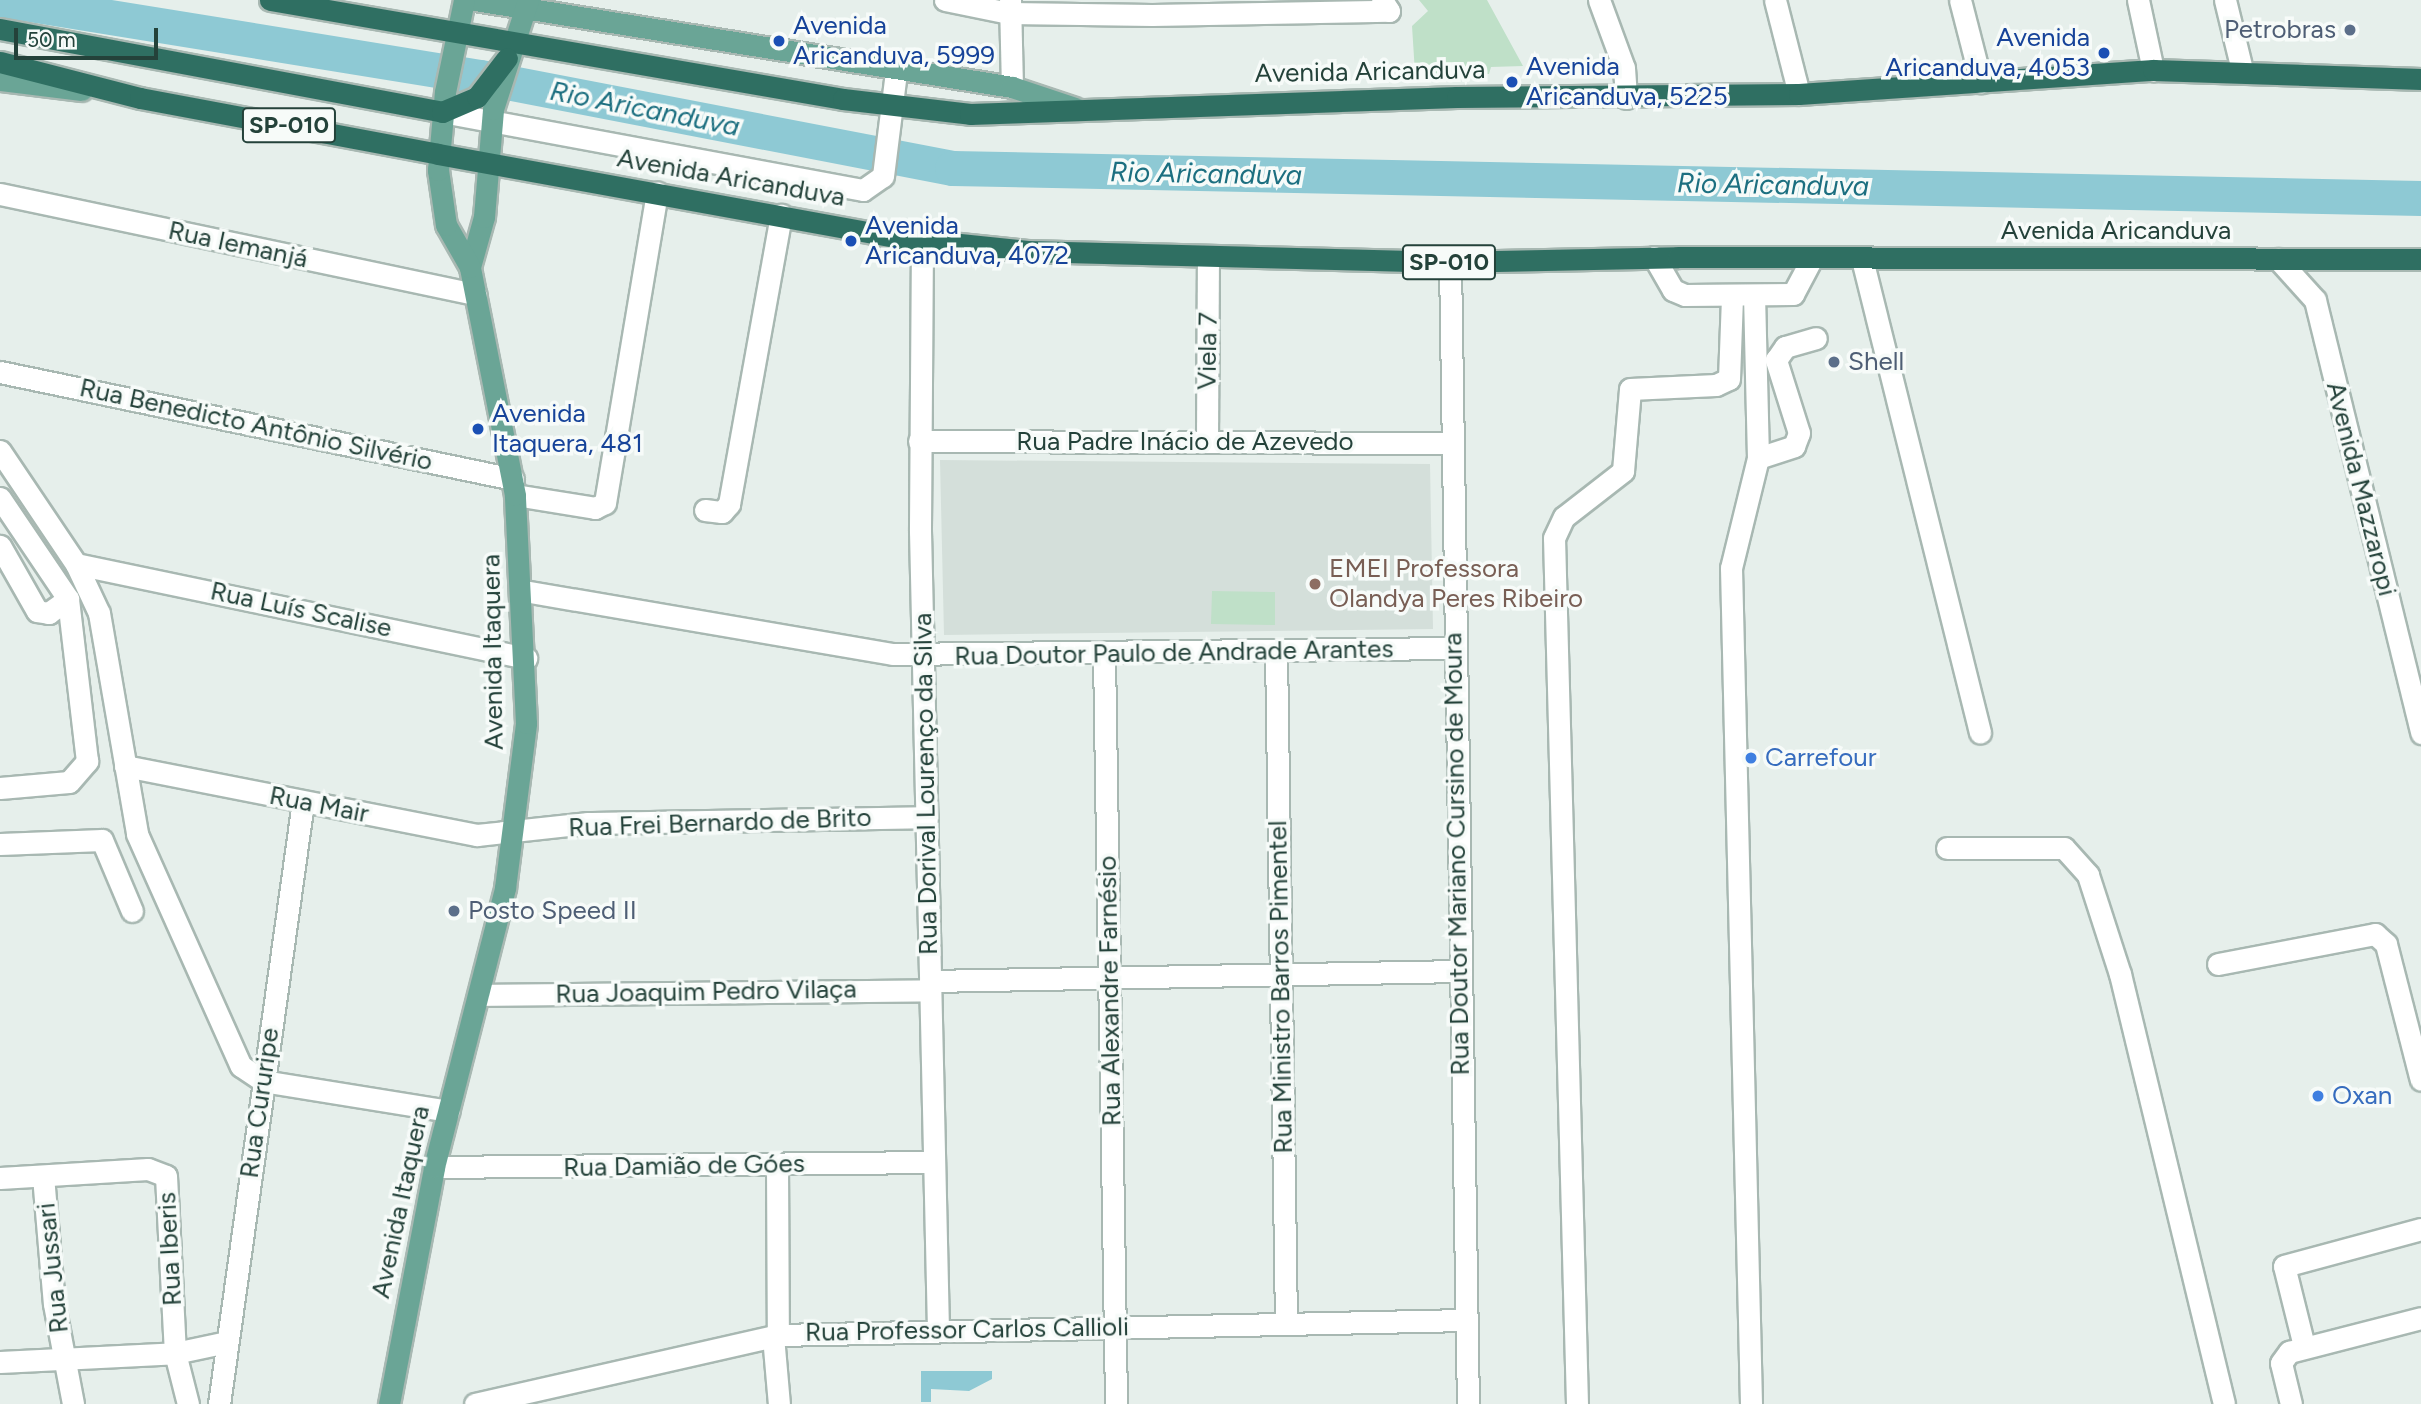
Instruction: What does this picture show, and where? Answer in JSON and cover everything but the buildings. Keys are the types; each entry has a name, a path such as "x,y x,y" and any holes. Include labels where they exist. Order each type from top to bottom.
{"highway":[{"name":"Avenida Aricanduva","path":"270,0 455,38 507,57 893,114 1024,116 1075,108 1799,94 2153,70 2242,70 2421,79"},
{"path":"0,29 466,104 507,57"},
{"name":"Avenida Aricanduva","path":"0,62 140,98 922,240 1208,260 1450,262 1654,257 2421,260"}],"main road":[{"name":"Avenida Itaquera","path":"389,1404 434,1167 482,995 514,835 526,723 524,591 514,487 470,268 446,226 438,154 443,102 464,0"},
{"path":"475,0 526,4 896,72 1012,87 1075,108"},
{"name":"Avenida Itaquera","path":"470,268 484,217 484,162 492,116 507,57 526,4"},
{"name":"Avenida Aricanduva","path":"0,80 140,98"}],"street":[{"path":"945,0 1009,6 1385,6"},
{"path":"1599,0 1624,68 1626,98"},
{"path":"1775,0 1799,94"},
{"path":"1961,0 1981,82"},
{"path":"2138,0 2153,70"},
{"path":"2225,0 2242,70"},
{"path":"1009,6 1012,87"},
{"path":"443,102 492,116 855,189 870,189 883,176 893,114 896,72"},
{"name":"Rua Benedicto Antônio Silvério","path":"0,372 514,487 594,508 605,503 657,192"},
{"name":"Rua Iemanjá","path":"0,194 476,294"},
{"path":"705,510 724,511 729,504 780,215"},
{"name":"Rua Dorival Lourenço da Silva","path":"922,240 919,441 938,1329"},
{"path":"1654,257 1678,294 1732,296 1797,292 1812,259"},
{"path":"1862,259 1980,733"},
{"name":"Avenida Mazzaropi","path":"2278,259 2315,300 2415,684 2421,733"},
{"name":"Viela 7","path":"1207,442 1208,260"},
{"name":"Rua Doutor Mariano Cursino de Moura","path":"1450,262 1453,648 1468,1404"},
{"path":"1577,1404 1554,538 1564,517 1623,471 1630,389 1716,385 1729,379 1732,296"},
{"path":"1751,1404 1731,568 1758,458 1754,296"},
{"path":"1758,458 1794,446 1799,433 1776,360 1785,347 1816,338"},
{"name":"Rua Padre Inácio de Azevedo","path":"919,441 1450,443"},
{"path":"0,451 76,564 108,646 137,834 237,1060 263,1082 449,1111"},
{"path":"0,498 68,600 87,761 69,782 0,788"},
{"path":"0,546 37,611 49,613 68,600"},
{"name":"Rua Luís Scalise","path":"76,564 526,658"},
{"name":"Rua Doutor Paulo de Andrade Arantes","path":"524,591 923,656 1453,648"},
{"name":"Rua Ministro Barros Pimentel","path":"1276,650 1286,1324"},
{"name":"Rua Alexandre Farnésio","path":"1104,655 1115,1404"},
{"name":"Rua Mair","path":"125,766 477,835 514,835"},
{"name":"Rua Cururipe","path":"219,1404 303,802"},
{"name":"Rua Frei Bernardo de Brito","path":"514,835 588,823 927,817"},
{"path":"0,844 102,840 132,911"},
{"path":"1947,848 2064,848 2088,876 2120,974 2224,1404"},
{"path":"2218,964 2375,934 2386,944 2421,1080"},
{"name":"Rua Joaquim Pedro Vilaça","path":"482,995 930,986 1109,977 1459,971"},
{"name":"Rua Damião de Góes","path":"434,1167 934,1162"},
{"path":"777,1165 776,1336 779,1404"},
{"name":"Rua Iberis","path":"0,1178 148,1169 166,1176 174,1353 188,1404"},
{"name":"Rua Jussari","path":"43,1176 64,1360 73,1404"},
{"path":"2304,1346 2284,1266 2421,1229"},
{"path":"2291,1404 2281,1363 2304,1346 2421,1318"},
{"name":"Rua Professor Carlos Callioli","path":"475,1404 776,1336 938,1329 1466,1320"},
{"path":"0,1362 174,1353 227,1342"}],"shaded area":[{"path":"940,460 1430,464 1433,629 944,635"}],"green space":[{"path":"1419,0 1487,0 1523,66 1491,67 1489,74 1415,73 1412,26 1428,11"},
{"path":"1212,591 1275,592 1275,625 1211,624"}],"water":[{"path":"921,1371 992,1371 992,1379 969,1391 931,1389 931,1402 921,1402"}],"waterway":[{"name":"Rio Aricanduva","path":"5,0 480,77 952,168 2421,198"}],"place":[{"name":"Petrobras","path":"2350,30"},
{"name":"Avenida Aricanduva, 5999","path":"779,41"},
{"name":"Avenida Aricanduva, 4053","path":"2104,53"},
{"name":"Avenida Aricanduva, 5225","path":"1512,82"},
{"name":"Avenida Aricanduva, 4072","path":"851,241"},
{"name":"Shell","path":"1834,362"},
{"name":"Avenida Itaquera, 481","path":"478,429"},
{"name":"EMEI Professora Olandya Peres Ribeiro","path":"1315,584"},
{"name":"Carrefour","path":"1751,758"},
{"name":"Posto Speed II","path":"454,911"},
{"name":"Oxan","path":"2318,1096"}]}
